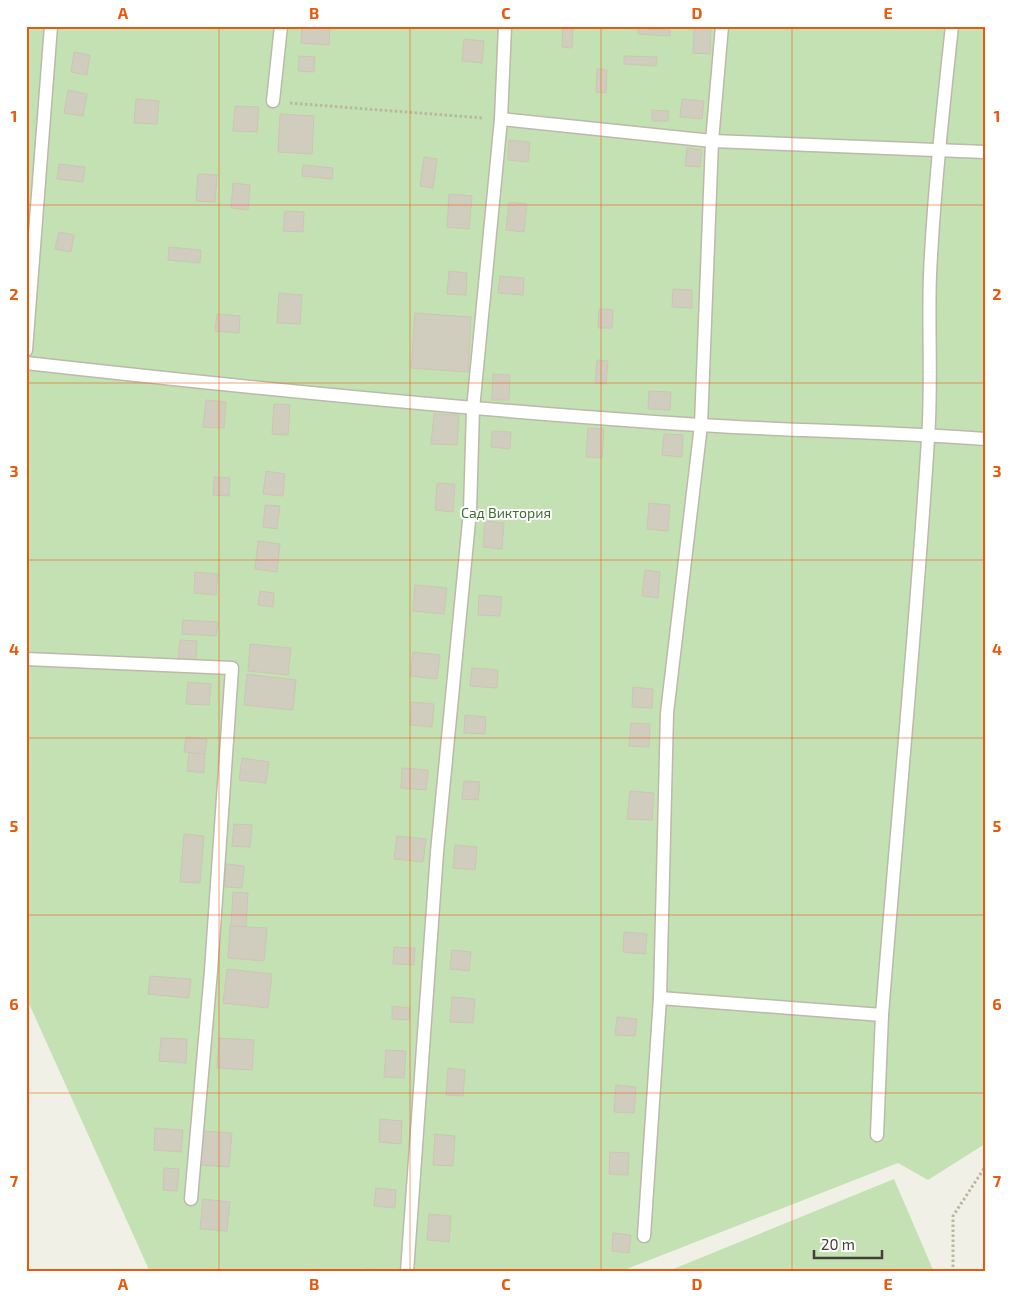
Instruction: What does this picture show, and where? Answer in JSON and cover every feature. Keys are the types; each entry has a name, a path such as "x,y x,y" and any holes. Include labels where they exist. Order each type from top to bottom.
{"lane":[{"path":"26,350 51,26"},
{"path":"273,101 281,26"},
{"path":"407,1272 437,852 470,511 473,409 501,119 506,26"},
{"path":"644,1236 660,998 667,713 702,426 712,141 722,26"},
{"path":"877,1135 882,1015 899,796 913,660 929,435 930,275 938,149 952,26"},
{"path":"501,119 712,141 985,152"},
{"path":"26,363 248,388 473,409 702,426 985,439"},
{"path":"26,659 232,668 211,972 191,1199"},
{"path":"660,998 882,1015"}],"path":[{"path":"273,101 501,119"},
{"path":"953,1272 953,1216 985,1167"}],"green space":[{"name":"Сад Виктория","path":"26,26 985,26 985,1144 928,1180 898,1163 619,1272 150,1272 26,997"},
{"path":"894,1179 934,1272 666,1272"}],"building":[{"path":"302,26 330,26 329,45 301,43"},
{"path":"563,26 573,26 572,48 562,47"},
{"path":"694,26 711,26 710,54 693,53"},
{"path":"638,28 670,30 670,36 638,34"},
{"path":"464,39 484,41 482,63 462,61"},
{"path":"74,52 90,55 87,75 71,72"},
{"path":"299,56 315,57 314,72 298,71"},
{"path":"624,56 657,57 656,66 624,64"},
{"path":"597,69 607,70 606,93 596,92"},
{"path":"68,90 87,94 83,116 64,113"},
{"path":"136,99 159,101 157,124 134,123"},
{"path":"682,99 704,101 702,119 680,117"},
{"path":"235,106 259,107 257,132 233,131"},
{"path":"652,110 669,111 668,121 652,121"},
{"path":"280,114 314,116 312,154 278,152"},
{"path":"509,140 530,142 528,162 508,160"},
{"path":"687,148 702,150 700,167 685,166"},
{"path":"424,157 437,159 433,188 420,186"},
{"path":"59,164 85,167 83,182 57,179"},
{"path":"303,165 333,168 332,179 302,176"},
{"path":"198,174 217,175 215,202 196,201"},
{"path":"233,183 250,185 248,210 231,208"},
{"path":"449,194 472,196 469,229 447,227"},
{"path":"509,202 527,204 524,232 506,230"},
{"path":"285,211 304,212 303,232 283,231"},
{"path":"59,232 74,235 71,252 55,249"},
{"path":"169,247 201,250 200,263 168,260"},
{"path":"449,271 467,273 466,295 447,294"},
{"path":"500,276 524,278 523,295 498,293"},
{"path":"673,289 692,290 692,308 672,307"},
{"path":"279,293 302,295 300,324 277,323"},
{"path":"599,309 613,310 612,328 598,328"},
{"path":"415,313 471,317 468,372 411,368"},
{"path":"217,314 240,316 239,333 215,331"},
{"path":"597,360 608,361 606,384 595,383"},
{"path":"493,374 510,375 509,400 492,400"},
{"path":"649,391 671,392 670,410 648,409"},
{"path":"206,400 226,402 224,428 203,427"},
{"path":"274,404 290,405 288,435 272,434"},
{"path":"434,414 459,415 457,445 431,444"},
{"path":"588,428 604,429 602,458 586,457"},
{"path":"492,431 511,432 510,449 491,447"},
{"path":"664,434 683,435 682,457 662,455"},
{"path":"266,471 285,474 283,496 263,494"},
{"path":"214,477 230,478 229,496 213,495"},
{"path":"437,483 455,484 453,512 435,510"},
{"path":"649,503 670,505 668,531 647,529"},
{"path":"265,505 280,506 277,529 263,527"},
{"path":"485,521 504,523 502,549 483,547"},
{"path":"258,541 280,544 277,572 255,569"},
{"path":"645,570 660,572 658,598 642,596"},
{"path":"195,572 218,574 216,595 194,593"},
{"path":"415,585 447,588 444,614 413,611"},
{"path":"260,591 274,593 273,607 258,605"},
{"path":"479,595 502,597 500,616 478,615"},
{"path":"183,620 218,622 216,636 182,634"},
{"path":"180,640 197,641 196,660 178,658"},
{"path":"250,644 291,648 288,675 248,671"},
{"path":"413,652 440,655 437,679 410,676"},
{"path":"472,668 498,670 497,688 470,686"},
{"path":"247,674 296,680 293,710 244,705"},
{"path":"188,682 211,684 209,705 186,704"},
{"path":"633,687 653,689 652,708 632,707"},
{"path":"412,702 434,704 432,727 410,725"},
{"path":"465,715 486,717 485,734 464,733"},
{"path":"631,723 650,724 649,747 629,746"},
{"path":"186,737 207,739 205,754 184,752"},
{"path":"189,753 205,754 204,773 187,771"},
{"path":"242,758 269,762 266,783 239,780"},
{"path":"402,768 428,770 426,790 401,788"},
{"path":"464,781 480,782 478,800 462,799"},
{"path":"630,791 654,793 652,820 627,819"},
{"path":"234,824 252,825 250,847 232,846"},
{"path":"184,834 204,836 200,883 180,882"},
{"path":"397,836 426,839 423,862 394,859"},
{"path":"455,845 477,847 475,870 453,868"},
{"path":"226,864 244,866 242,888 225,887"},
{"path":"233,892 248,893 246,927 231,926"},
{"path":"230,926 267,928 264,961 228,958"},
{"path":"624,932 647,934 645,954 623,952"},
{"path":"394,947 415,948 414,965 393,964"},
{"path":"452,950 471,952 469,971 450,969"},
{"path":"227,969 272,974 268,1008 223,1003"},
{"path":"150,976 191,979 189,998 148,994"},
{"path":"452,997 475,999 473,1023 450,1022"},
{"path":"392,1006 410,1008 409,1020 392,1019"},
{"path":"617,1017 637,1019 635,1036 615,1035"},
{"path":"161,1038 187,1039 186,1063 159,1061"},
{"path":"219,1038 254,1040 252,1070 217,1068"},
{"path":"386,1050 406,1051 404,1078 384,1077"},
{"path":"448,1068 465,1070 463,1096 446,1095"},
{"path":"616,1085 636,1087 634,1113 614,1112"},
{"path":"380,1119 402,1121 401,1144 379,1142"},
{"path":"155,1128 183,1130 181,1152 154,1150"},
{"path":"202,1131 232,1133 229,1167 199,1165"},
{"path":"435,1134 455,1136 453,1166 433,1165"},
{"path":"610,1152 629,1153 628,1175 609,1174"},
{"path":"164,1168 179,1169 177,1191 163,1190"},
{"path":"376,1188 396,1190 395,1208 374,1206"},
{"path":"203,1199 230,1202 227,1231 200,1229"},
{"path":"429,1214 451,1216 449,1242 427,1240"},
{"path":"613,1233 631,1235 629,1253 612,1251"},
{"path":"364,1269 393,1271 393,1272 364,1272"}]}
